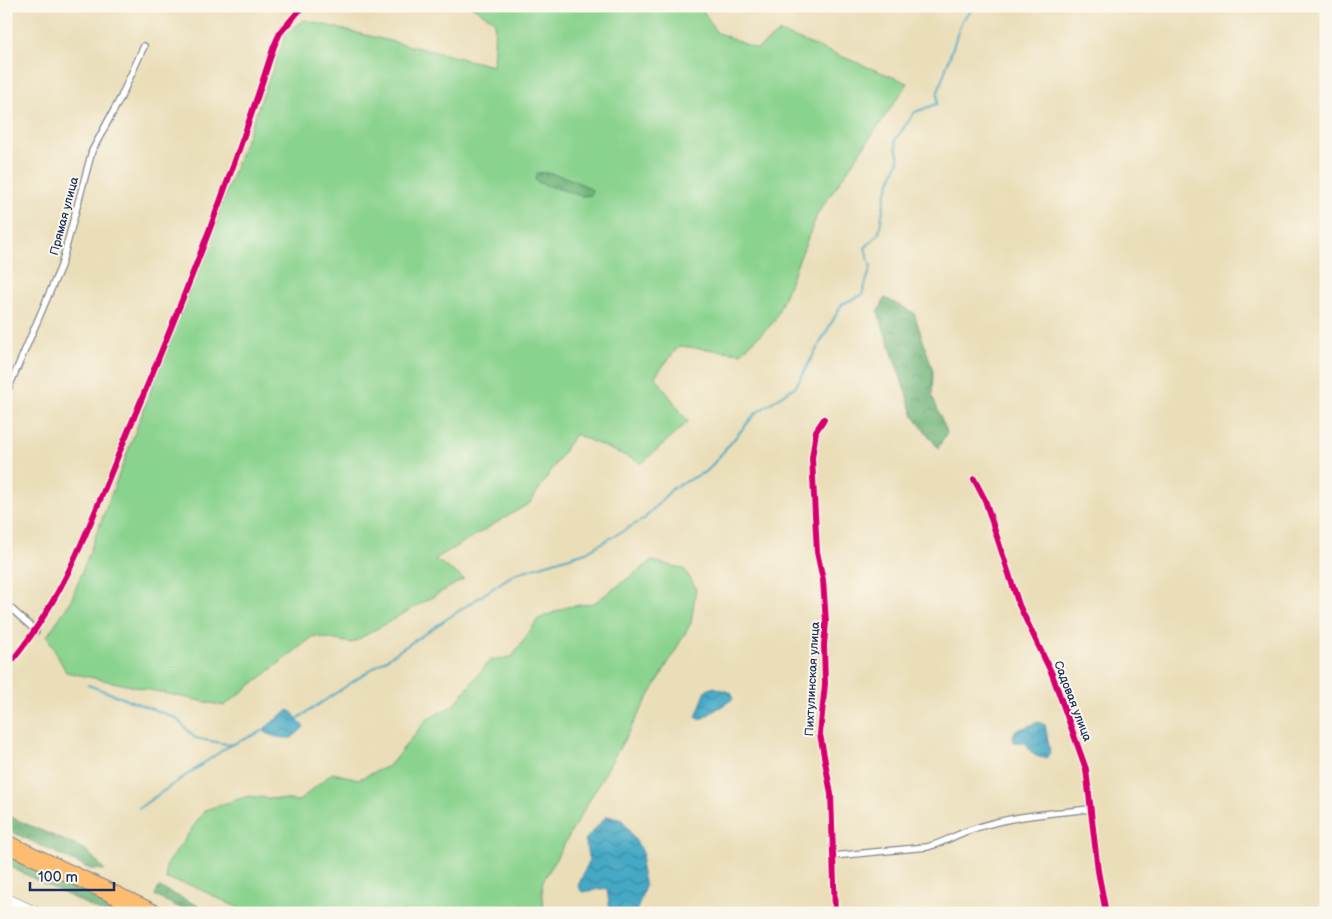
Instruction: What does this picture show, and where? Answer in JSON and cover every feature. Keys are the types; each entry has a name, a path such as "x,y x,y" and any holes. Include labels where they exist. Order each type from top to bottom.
{"main road":[{"path":"6,839 163,913"},
{"path":"6,848 144,913"}],"street":[{"path":"6,668 36,631 67,577 166,343 217,212 274,46 280,33 303,6"},
{"name":"Прямая улица","path":"6,394 60,266 92,151 121,97 144,46"},
{"name":"Пихтулинская улица","path":"824,419 816,431 812,458 817,552 823,580 826,622 824,645 825,684 820,734 831,794 835,913"},
{"name":"Садовая улица","path":"974,479 985,500 1019,605 1052,674 1086,769 1098,870 1106,913"},
{"path":"6,604 36,631"},
{"path":"832,856 927,847 941,844 970,830 1040,813 1091,809"},
{"path":"6,897 40,913"},
{"path":"6,903 26,913"}],"green space":[{"path":"471,6 700,6 716,32 757,49 780,32 908,83 818,213 774,322 741,353 679,346 655,376 688,422 642,463 575,434 530,503 435,559 464,579 352,643 314,636 224,706 66,672 47,636 71,601 286,34 304,20 493,66 495,21"},
{"path":"537,173 558,175 573,180 592,190 591,195 582,196 539,183 535,180"},
{"path":"885,298 914,313 933,371 932,396 947,432 938,448 914,417 878,312"},
{"path":"652,561 684,569 696,588 691,623 542,883 544,913 249,913 193,886 166,879 166,866 205,810 248,796 299,801 332,773 359,779 390,765 426,720 454,705 490,660 512,657 538,619 567,607 594,603"},
{"path":"6,815 86,850 105,870 90,869 6,829"},
{"path":"6,854 130,913 104,913 6,865"},
{"path":"159,887 213,913 191,913 155,896"}],"water":[{"path":"714,687 732,693 733,699 700,720 696,717 706,690"},
{"path":"290,710 304,727 292,738 273,736 263,730 282,714"},
{"path":"1039,722 1045,725 1050,752 1047,758 1034,755 1026,743 1014,742 1013,736 1015,731"},
{"path":"607,816 622,820 643,852 641,869 645,886 636,913 610,913 607,888 582,892 578,886 589,861 585,840"}],"waterway":[{"path":"297,719 514,574 586,552 644,519 673,488 707,471 756,413 796,386 842,304 862,295 871,267 865,248 879,233 886,192 899,160 895,140 915,112 937,104 938,92 962,20 976,6"},
{"path":"88,685 176,718 195,738 231,745 265,730"},
{"path":"139,808 230,745"}],"cycle path":[{"path":"6,668 27,642 45,615 87,531 204,245 274,46 280,33 303,6"},
{"path":"824,419 816,431 812,458 817,552 823,580 826,622 824,645 825,684 820,734 831,794 835,913"},
{"path":"974,479 985,500 1019,605 1052,674 1086,769 1098,871 1106,913"}]}
